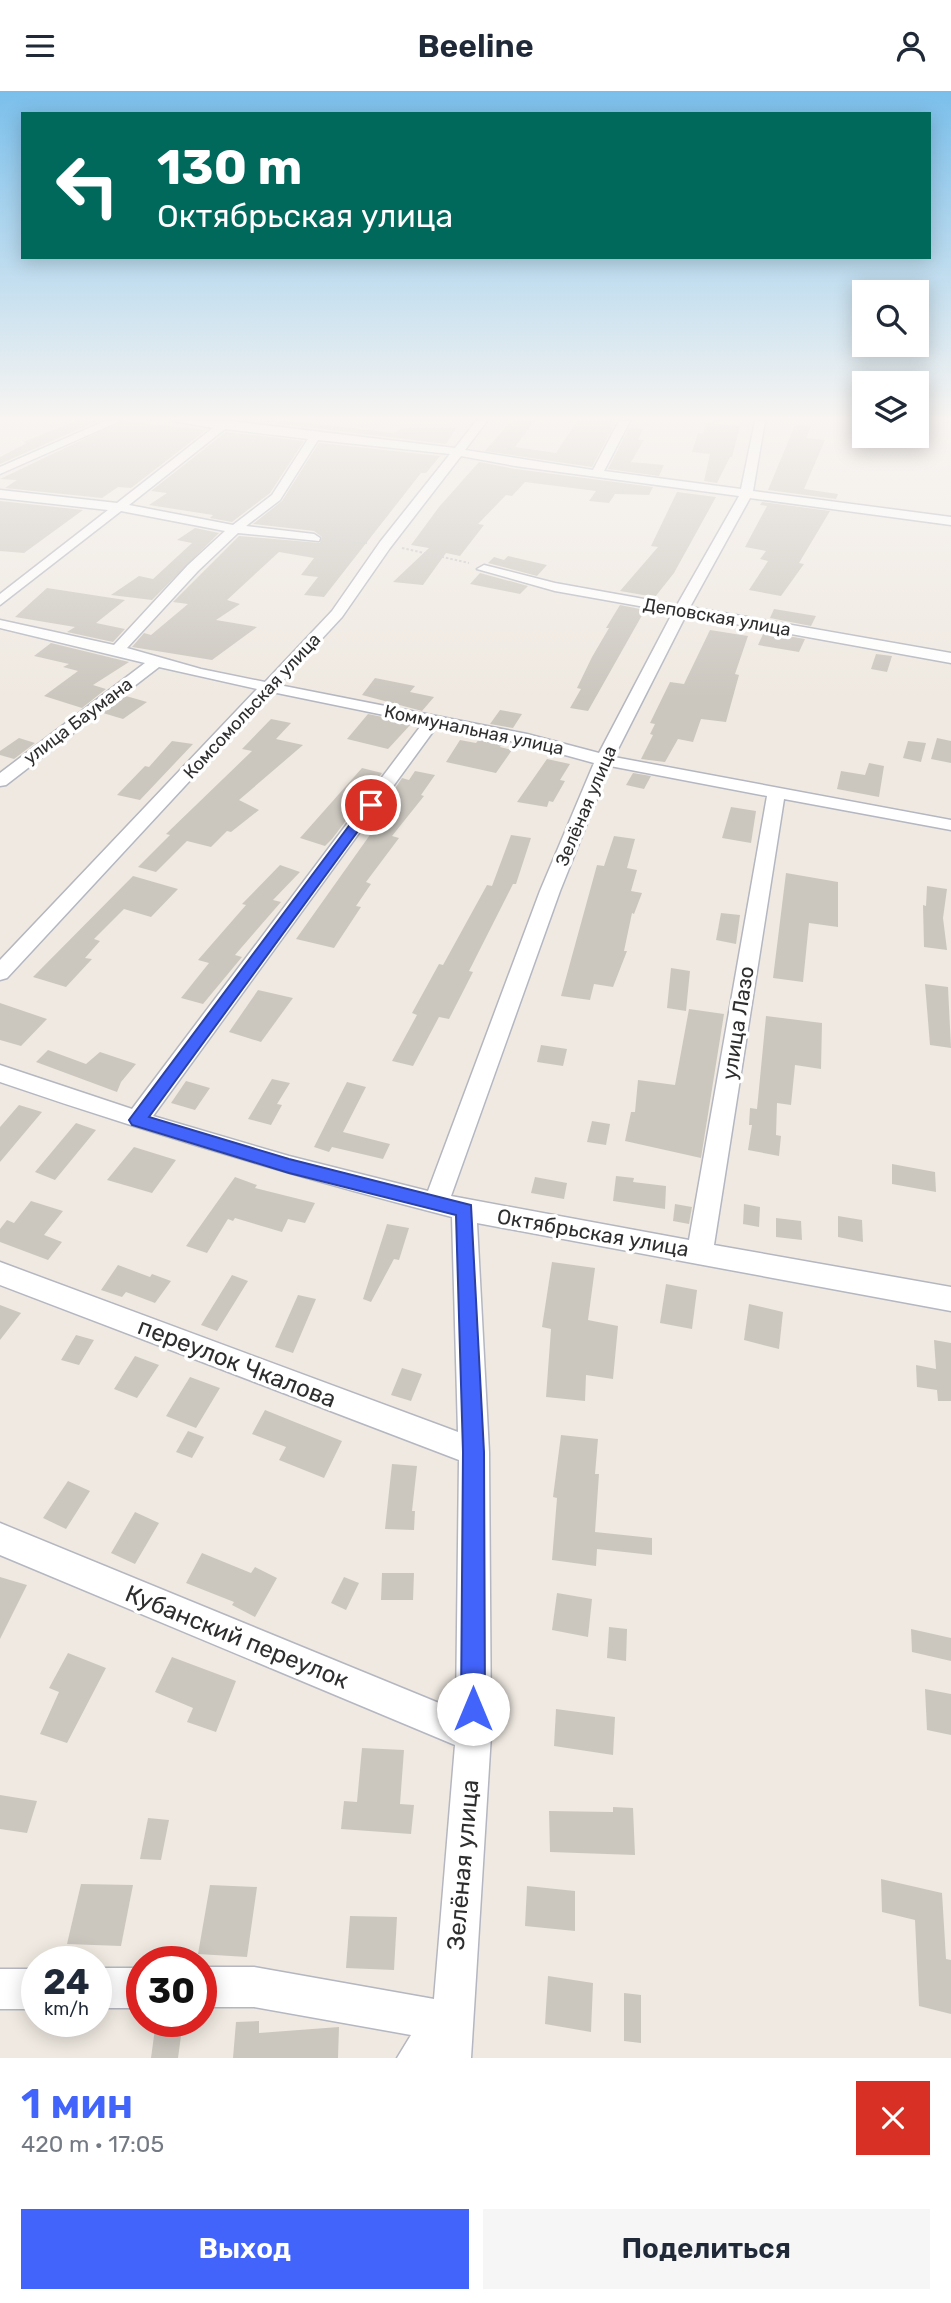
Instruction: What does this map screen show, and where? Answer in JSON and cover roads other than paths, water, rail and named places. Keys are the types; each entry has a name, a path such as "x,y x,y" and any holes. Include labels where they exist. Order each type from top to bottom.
{"street":[{"path":"0,601 111,513"},
{"path":"149,513 235,529 314,538"},
{"name":"улица Баумана","path":"117,650 193,568 256,513"},
{"name":"Комсомольская улица","path":"0,973 337,614 410,513"},
{"name":"Зелёная улица","path":"450,2040 473,1735 474,1452 450,1206 550,891 604,760 736,513"},
{"path":"886,513 951,521"},
{"name":"Деповская улица","path":"484,569 555,587 951,658"},
{"name":"Коммунальная улица","path":"0,624 271,687 527,739 604,760 951,825"},
{"name":"улица Баумана","path":"0,781 157,661"},
{"path":"137,1120 433,720"},
{"name":"улица Лазо","path":"700,1253 776,792"},
{"name":"Октябрьская улица","path":"0,1073 137,1120 289,1166 450,1206 951,1299"},
{"name":"переулок Чкалова","path":"0,1273 474,1452"},
{"name":"Кубанский переулок","path":"0,1539 473,1735"},
{"path":"217,1987 254,1987 450,2040"},
{"path":"0,1989 21,1989"},
{"path":"418,2058 450,2040"}]}
